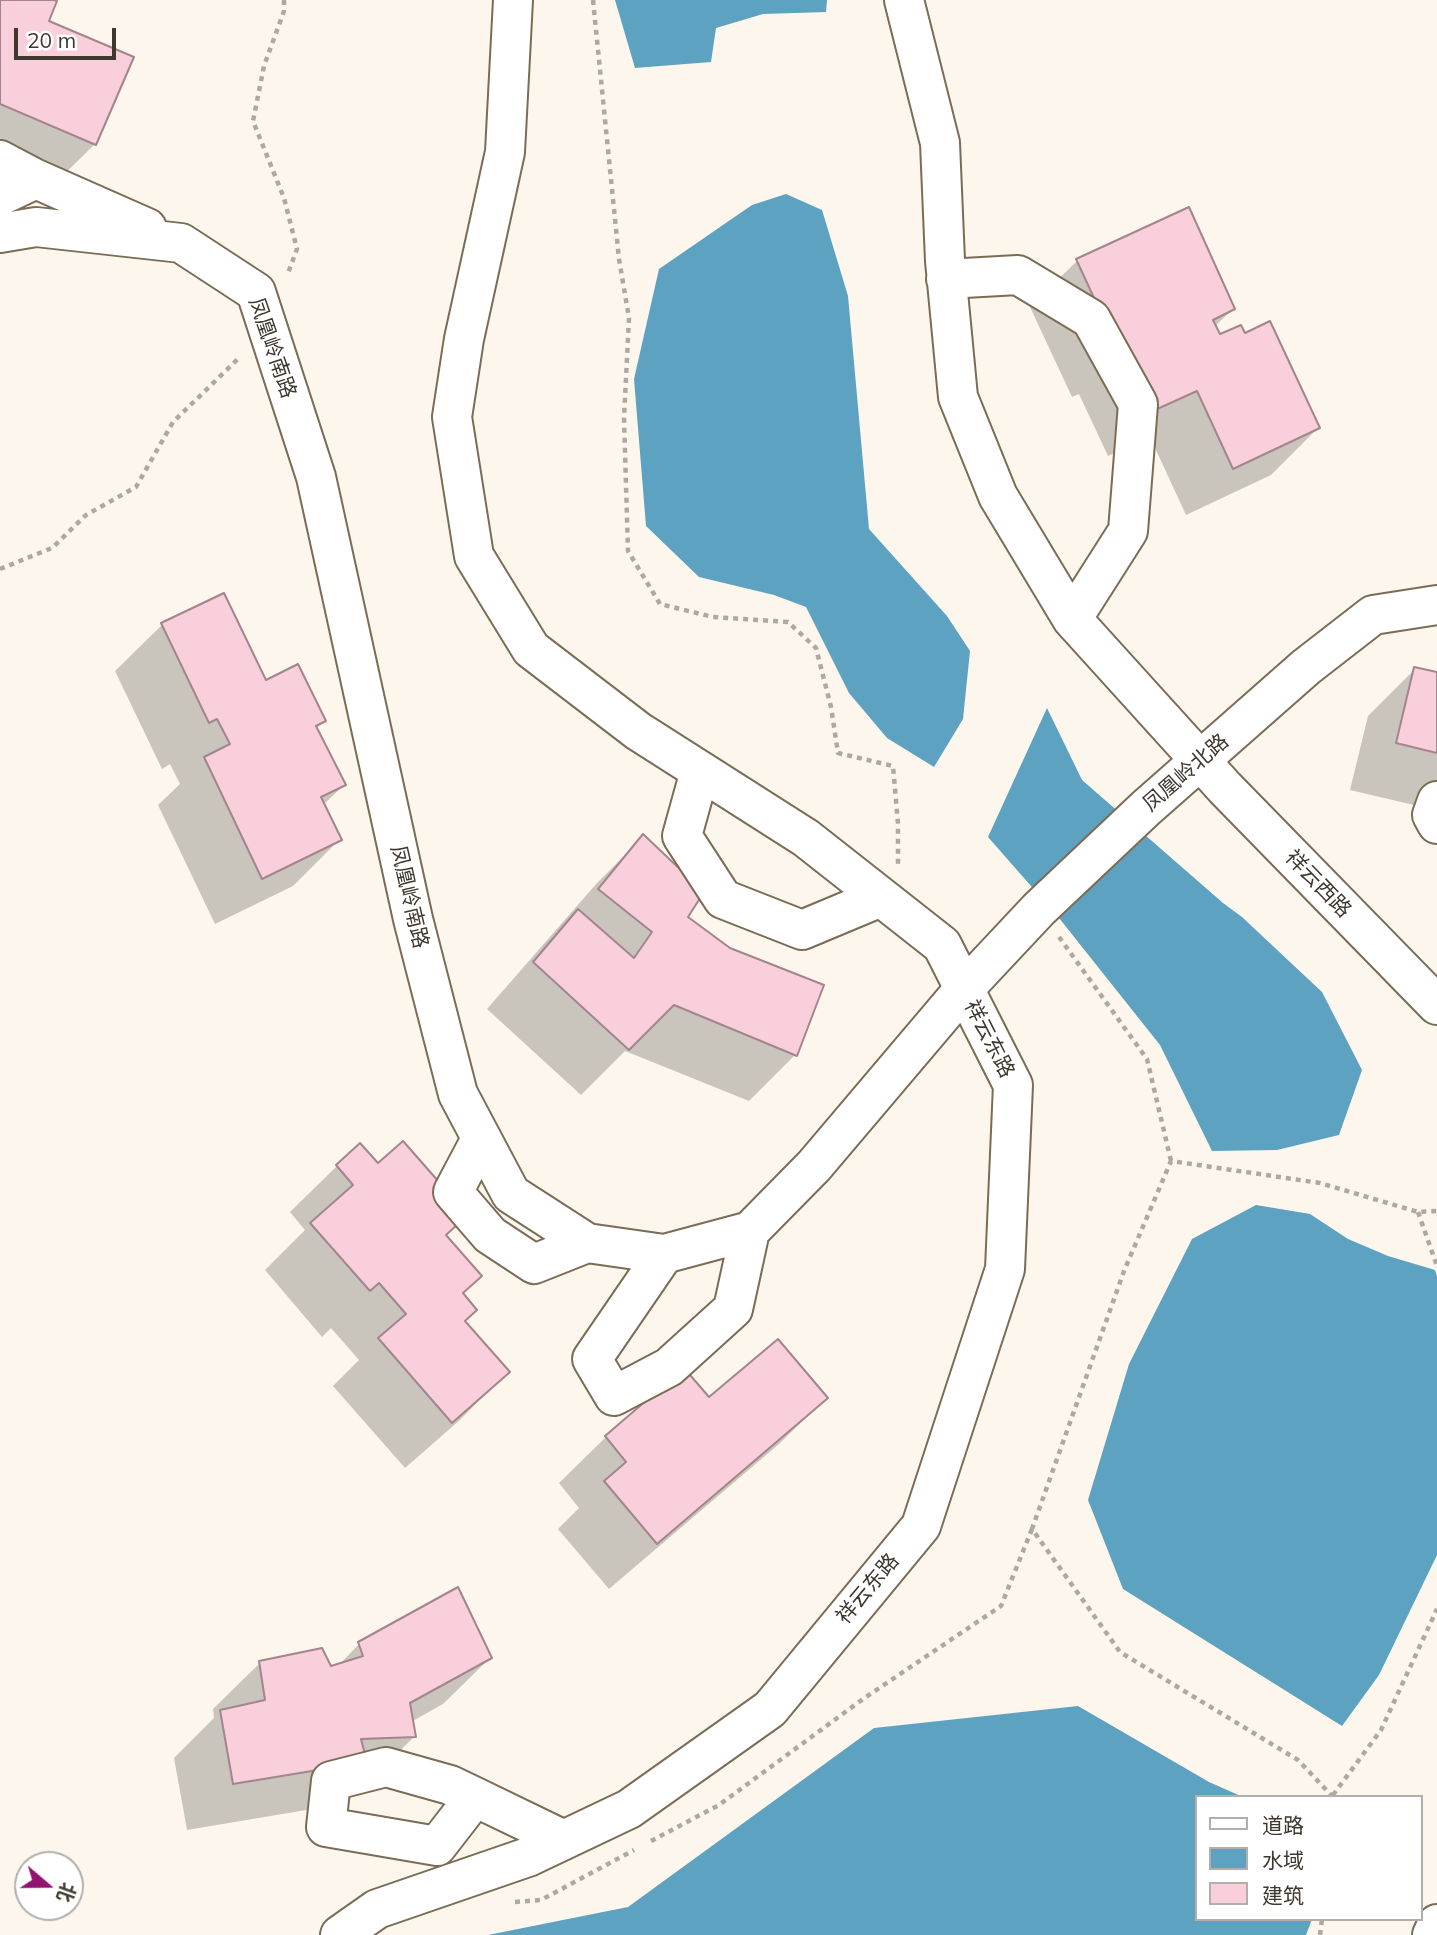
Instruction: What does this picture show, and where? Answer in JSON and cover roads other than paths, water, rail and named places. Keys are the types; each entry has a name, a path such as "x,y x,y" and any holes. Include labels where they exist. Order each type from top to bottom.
{"street":[{"name":"祥云东路","path":"340,1935 377,1909 528,1857 629,1809 770,1709 921,1526 1005,1269 1013,1084 942,945 806,838 638,731 531,649 474,556 452,417 464,339 505,152 513,0"},
{"name":"祥云西路","path":"904,0 940,143 946,279 958,397 998,496 1072,619 1201,761 1437,1005"},
{"path":"0,160 36,179 181,243"},
{"path":"0,196 36,179"},
{"name":"凤凰岭南路","path":"0,233 36,227 181,243 256,292 316,477 413,919 458,1094 481,1139 511,1194 587,1243 663,1254 750,1231"},
{"path":"946,279 1018,275 1091,319 1138,404 1128,531 1072,619"},
{"name":"凤凰岭北路","path":"964,989 1039,909 1146,808 1306,667 1373,615 1437,605"},
{"path":"700,771 682,836 723,899 802,930 889,904"},
{"path":"1437,801 1432,816 1437,824"},
{"path":"663,1254 592,1359 614,1396 669,1367 733,1309 750,1231 814,1166 964,989"},
{"path":"481,1139 453,1192 490,1235 534,1264 587,1243"},
{"path":"475,1797 564,1840"},
{"path":"1432,1935 1437,1924"}],"water":[{"path":"615,0 827,0 826,12 763,14 716,28 711,62 635,68"},
{"path":"786,194 822,210 848,296 869,529 947,616 970,651 963,719 934,767 887,738 849,693 806,607 774,595 699,577 646,526 634,379 659,269 752,205"},
{"path":"1047,708 1082,780 1242,917 1322,992 1362,1070 1339,1135 1277,1150 1212,1151 1160,1045 1059,918 988,837"},
{"path":"1256,1205 1310,1214 1348,1239 1388,1256 1435,1270 1437,1276 1437,1555 1379,1675 1342,1726 1123,1589 1088,1500 1129,1364 1192,1239"},
{"path":"1078,1706 1209,1782 1238,1795 1196,1795 1196,1921 1311,1921 1306,1935 488,1935 628,1907 874,1728"}]}
